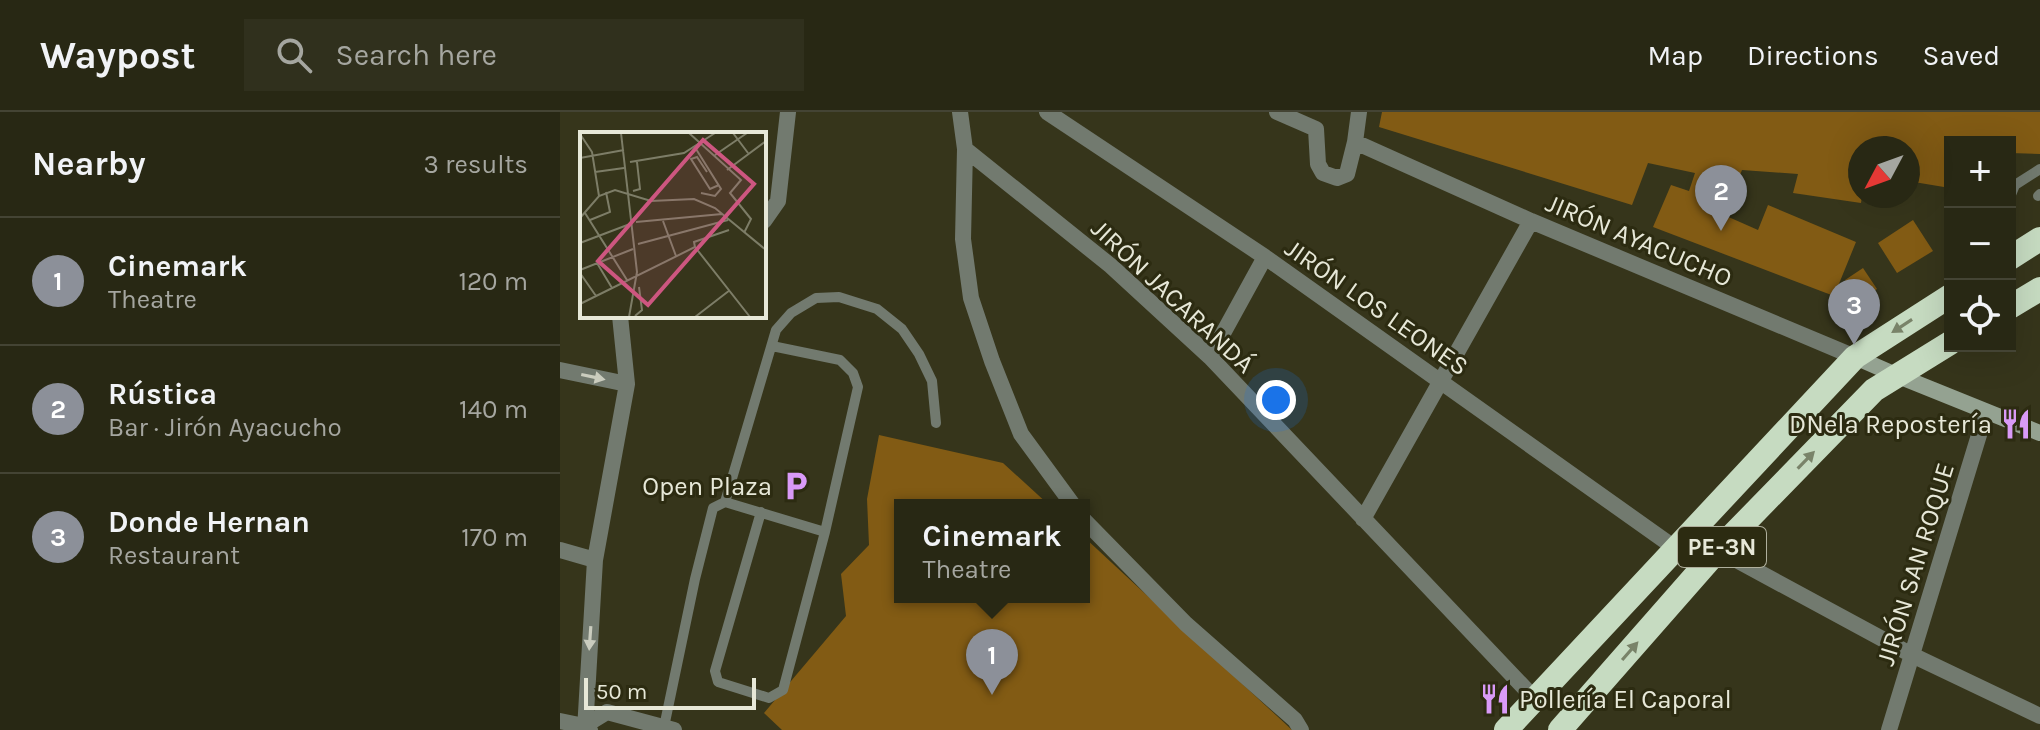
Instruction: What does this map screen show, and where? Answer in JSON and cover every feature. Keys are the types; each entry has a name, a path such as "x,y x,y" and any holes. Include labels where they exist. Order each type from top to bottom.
{"highway":[{"path":"2016,254 2040,239"},
{"path":"2016,303 2040,289"},
{"name":"PE-3N","path":"1506,730 1855,357 1944,300"},
{"name":"PE-3N","path":"1568,728 1718,550 1874,390 1944,347"}],"street":[{"path":"766,218 778,201 788,112"},
{"path":"960,112 965,149 963,239 971,298 1021,434 1069,499"},
{"name":"JIRÓN LOS LEONES","path":"1047,112 1265,257 1675,548"},
{"path":"1277,112 1316,129 1318,164 1323,173 1337,178 1347,174 1359,112"},
{"name":"JIRÓN AYACUCHO","path":"1355,142 1531,221 2040,433"},
{"name":"JIRÓN JACARANDÁ","path":"965,149 1111,266 1210,357 1535,699"},
{"path":"1363,519 1531,221"},
{"path":"1210,357 1265,257"},
{"path":"586,729 595,560 627,384 620,318"},
{"path":"560,370 627,384"},
{"name":"JIRÓN SAN ROQUE","path":"1889,730 1986,412"},
{"path":"1090,526 1186,624 1295,720 1301,730"},
{"path":"560,550 595,560"},
{"path":"1718,550 1912,655 2040,716"},
{"path":"586,729 607,712 669,729"},
{"path":"560,721 586,729"}],"lane":[{"path":"2016,184 2040,169"},
{"path":"725,502 776,330 791,313 816,298 839,297 877,309 902,329 932,381 936,423"},
{"path":"761,512 715,671 718,682 769,698 783,690 825,532 858,387 853,373 840,360 772,346"},
{"path":"669,729 695,579 713,508 725,502 825,532"}],"building":[{"path":"1382,112 2040,112 2040,154 2016,153 2016,136 1944,136 1944,187 1920,183 1920,136 1848,136 1848,201 1793,193 1798,174 1742,170 1724,215 1758,230 1768,205 1856,242 1834,296 1653,227 1671,185 1689,191 1695,173 1648,163 1632,205 1379,127"},
{"path":"1913,220 1933,251 1897,273 1878,243"},
{"path":"1863,268 1877,289 1860,301 1845,280"},
{"path":"879,435 1003,463 1042,499 894,499 894,603 1090,603 1090,543 1292,730 782,730 764,713 846,616 841,574 869,545 867,499"}],"place":[{"name":"Rústica","path":"1721,231"},
{"name":"Donde Hernan","path":"1854,345"},
{"name":"DNela Repostería","path":"2016,424"},
{"name":"Open Plaza","path":"796,486"},
{"name":"Cinemark","path":"992,695"},
{"name":"Pollería El Caporal","path":"1495,699"}]}
